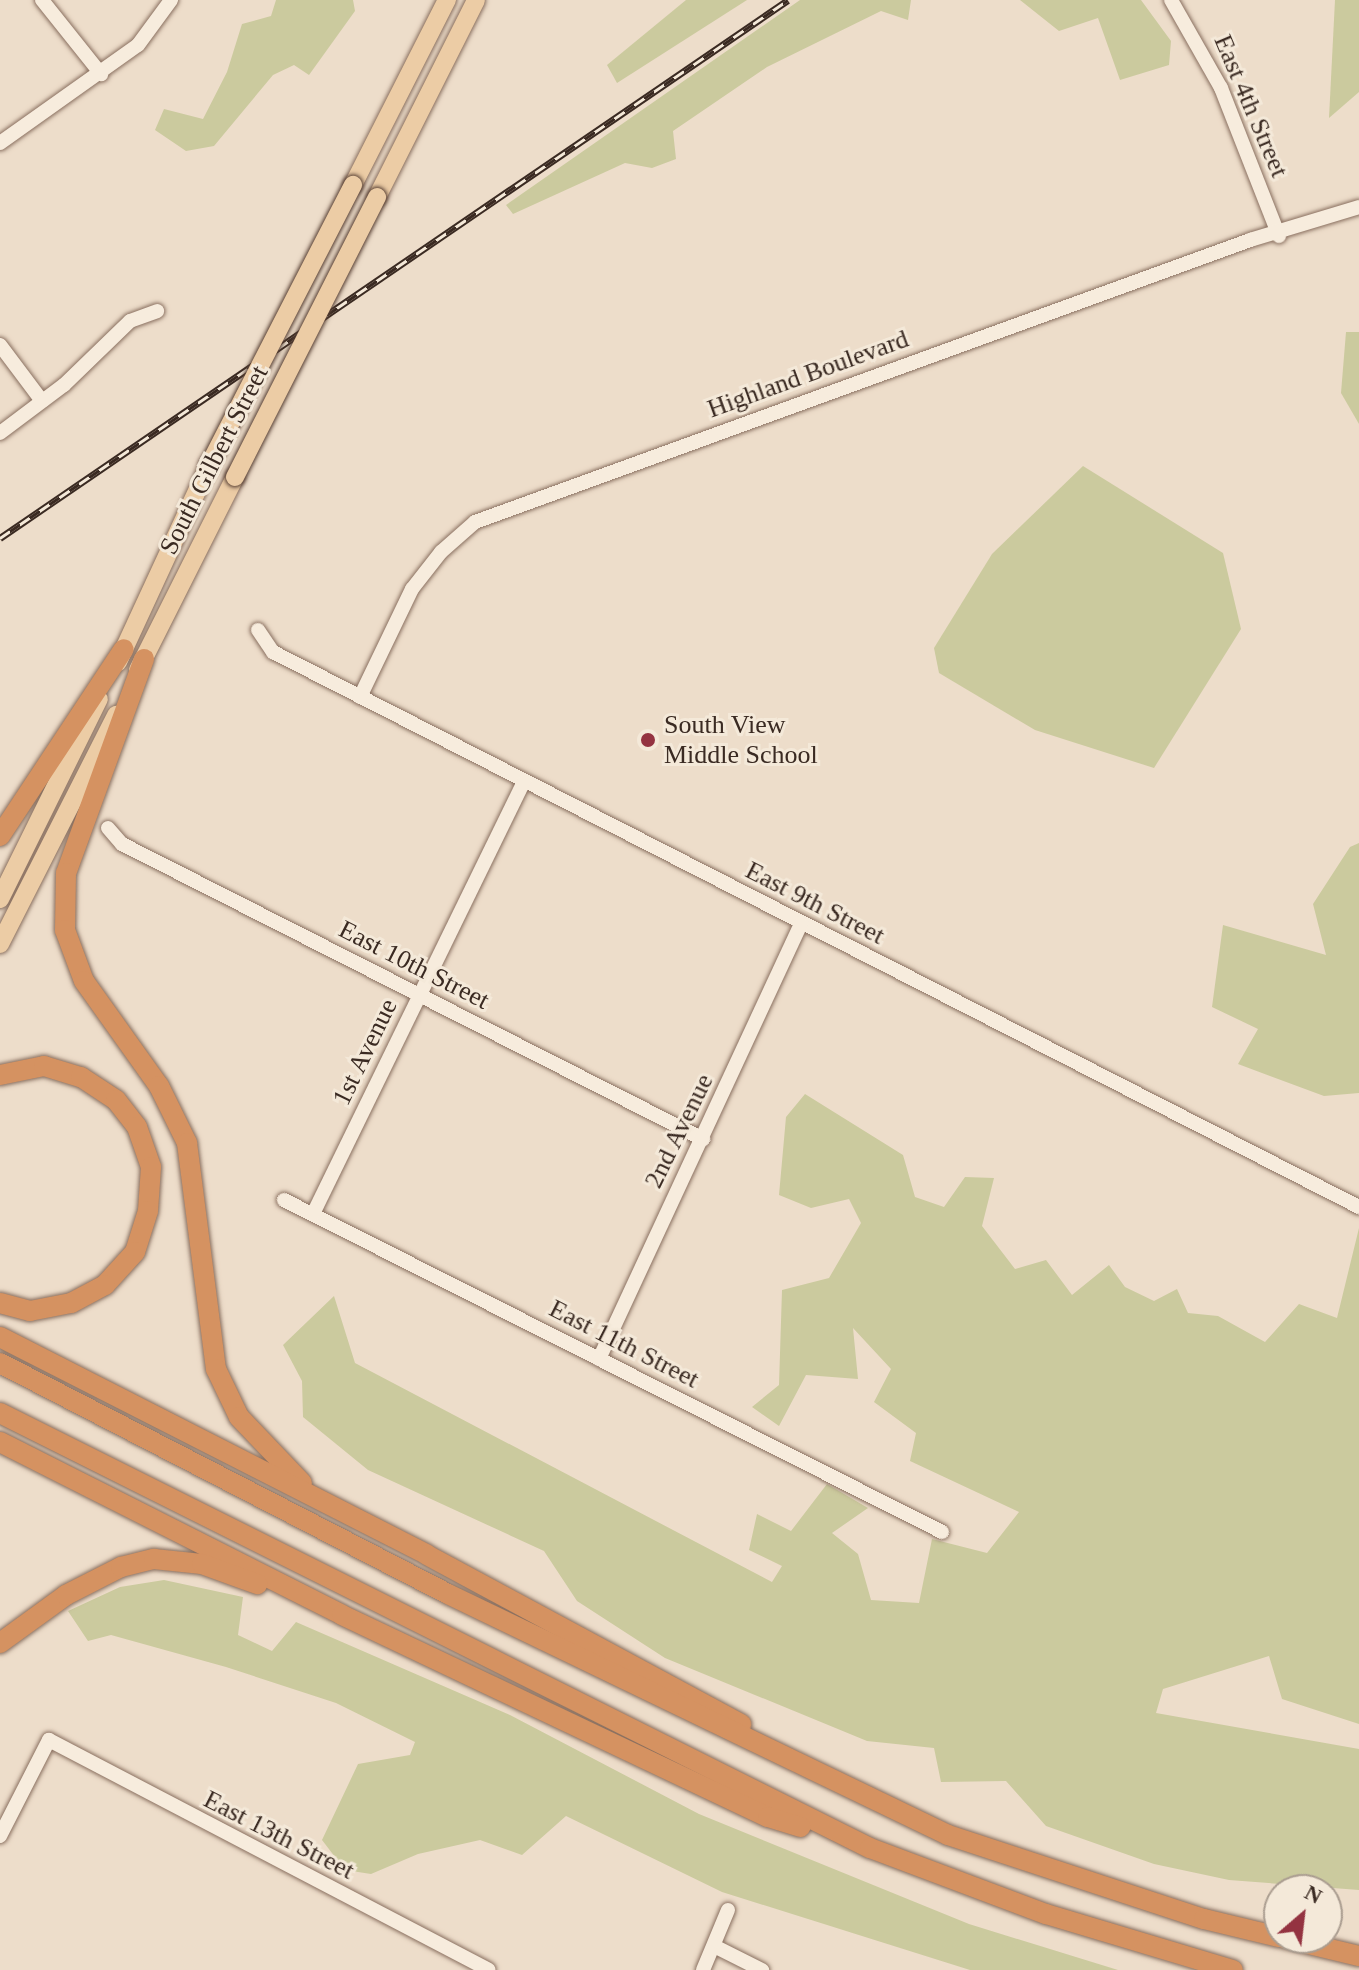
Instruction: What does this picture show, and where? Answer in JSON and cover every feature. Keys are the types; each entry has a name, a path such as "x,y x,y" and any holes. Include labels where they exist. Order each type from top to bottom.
{"highway":[{"path":"0,836 124,649"},
{"path":"144,659 66,873 65,930 84,981 179,1118 194,1179 216,1369 239,1417 316,1497"},
{"path":"0,1075 44,1066 81,1077 116,1100 137,1127 151,1167 148,1211 135,1252 105,1285 71,1303 30,1311 0,1303"},
{"path":"0,1337 316,1497 699,1698 828,1780"},
{"path":"0,1363 448,1594 828,1780 948,1835 1042,1869 1263,1932"},
{"path":"0,1413 870,1848"},
{"path":"0,1442 342,1615 768,1817 870,1848 1046,1914 1233,1970"},
{"path":"0,1643 93,1577 154,1559 202,1564 342,1615"}],"main road":[{"name":"South Gilbert Street","path":"0,899 124,649 209,465 447,0"},
{"name":"South Gilbert Street","path":"0,944 476,0"}],"street":[{"path":"42,0 101,74"},
{"path":"0,143 138,45 171,0"},
{"name":"East 4th Street","path":"1171,0 1221,88 1279,236"},
{"name":"Highland Boulevard","path":"360,697 412,589 441,552 475,522 1250,240 1279,236 1359,207"},
{"path":"0,433 42,401 130,321 157,311"},
{"path":"0,345 42,401"},
{"name":"East 9th Street","path":"258,630 273,652 1359,1207"},
{"name":"1st Avenue","path":"313,1214 524,781"},
{"name":"East 10th Street","path":"108,828 122,844 703,1139"},
{"name":"2nd Avenue","path":"599,1359 801,924"},
{"name":"East 11th Street","path":"284,1200 942,1532"},
{"name":"East 13th Street","path":"0,1836 49,1740 489,1970"},
{"path":"703,1970 728,1910"},
{"path":"714,1946 762,1970"}],"green space":[{"path":"276,0 353,0 355,11 309,75 294,65 273,75 214,146 186,151 155,130 164,109 203,119 227,72 242,24 271,16"},
{"path":"686,0 747,0 617,83 607,65"},
{"path":"800,0 911,0 908,20 881,11 767,67 673,131 676,159 652,168 625,163 513,214 506,205"},
{"path":"1020,0 1141,0 1171,41 1169,65 1120,80 1098,18 1059,31"},
{"path":"1335,0 1359,0 1359,92 1329,118"},
{"path":"1346,332 1359,332 1359,424 1341,393"},
{"path":"1083,466 1223,553 1241,629 1154,768 1035,730 939,673 934,648 992,554"},
{"path":"1359,843 1359,1093 1324,1096 1238,1064 1258,1029 1212,1007 1223,925 1326,955 1313,904 1350,847"},
{"path":"805,1094 903,1155 915,1197 944,1207 965,1177 994,1178 982,1226 1015,1269 1046,1260 1072,1295 1109,1265 1125,1287 1154,1301 1177,1289 1188,1313 1218,1316 1265,1342 1299,1304 1337,1318 1359,1228 1359,1724 1282,1699 1269,1656 1163,1689 1156,1713 1359,1749 1359,1890 1343,1889 1343,1874 1263,1874 1263,1883 1229,1880 1154,1864 1046,1826 1006,1781 941,1782 934,1748 867,1741 665,1658 577,1601 544,1551 368,1470 303,1417 302,1381 283,1345 334,1296 355,1363 772,1582 782,1566 749,1550 757,1514 791,1531 827,1484 868,1508 832,1533 858,1554 871,1600 919,1603 932,1539 987,1553 1019,1512 910,1461 916,1433 874,1402 891,1369 853,1328 858,1379 806,1375 779,1426 752,1407 779,1385 782,1290 829,1278 861,1223 849,1199 811,1208 779,1195 786,1117"},
{"path":"164,1580 243,1597 238,1635 272,1651 296,1622 510,1715 699,1814 969,1924 1118,1970 970,1970 722,1892 566,1816 522,1855 480,1840 418,1854 371,1874 345,1870 322,1840 358,1764 410,1755 415,1742 336,1703 226,1667 111,1635 88,1641 68,1611 120,1587"}],"railway":[{"path":"0,538 788,0"}],"place":[{"name":"South View Middle School","path":"648,740"}]}
